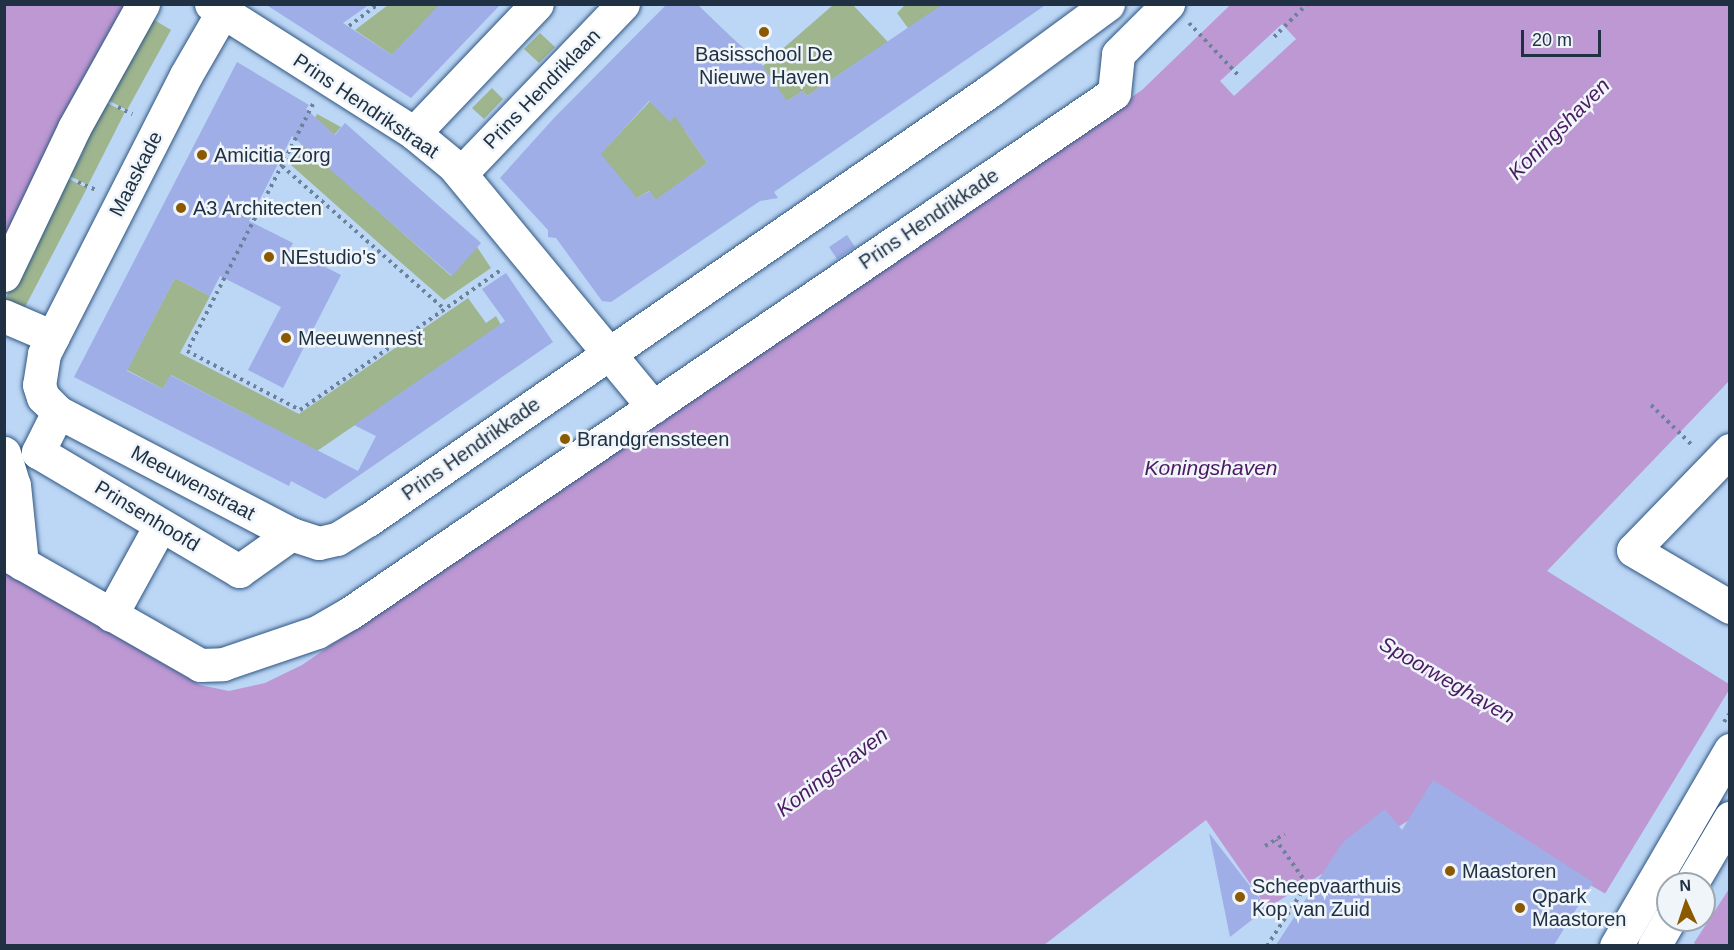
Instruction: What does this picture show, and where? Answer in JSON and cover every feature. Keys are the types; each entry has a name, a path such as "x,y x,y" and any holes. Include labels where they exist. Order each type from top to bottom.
{"street":[{"path":"4,275 53,170 144,4"},
{"path":"414,133 537,4"},
{"name":"Prins Hendriklaan","path":"461,173 623,4"},
{"name":"Prins Hendrikkade","path":"331,542 1042,55 1108,4"},
{"name":"Prins Hendrikstraat","path":"220,7 324,77 414,133 461,173 610,353"},
{"name":"Maaskade","path":"58,412 43,397 38,378 41,362 220,7"},
{"name":"Prins Hendrikkade","path":"111,615 194,663 213,666 317,632 382,592 1114,93 1118,54 1177,12"},
{"path":"4,316 53,338"},
{"path":"610,353 653,407"},
{"name":"Meeuwenstraat","path":"58,412 291,534 313,543 331,542"},
{"name":"Prinsenhoofd","path":"58,412 38,452 239,571 291,534"},
{"path":"1730,450 1634,550 1730,607"},
{"path":"4,453 14,485 13,558 111,615"},
{"name":"Prinsenhoofd","path":"111,615 155,535"},
{"path":"1620,939 1730,750"},
{"path":"1698,872 1730,818"},
{"path":"1654,945 1662,932"}],"path":[{"path":"349,26 378,4"},
{"path":"1274,37 1307,4"},
{"path":"1177,12 1240,77"},
{"path":"324,77 282,166 187,351 300,410 526,252"},
{"path":"93,94 159,128"},
{"path":"282,166 444,309"},
{"path":"53,170 122,203"},
{"path":"1651,405 1697,450"},
{"path":"1265,846 1285,834"},
{"path":"1267,945 1306,884 1276,840"}],"green space":[{"path":"388,5 440,5 392,55 355,30"},
{"path":"833,5 853,5 888,42 807,96 803,91 787,101 757,96 775,83 763,67 685,131 707,163 656,201 649,191 637,198 588,167 720,27 763,66"},
{"path":"905,5 950,5 908,28 897,13"},
{"path":"151,18 171,30 127,110 104,98"},
{"path":"540,33 555,47 539,63 524,49"},
{"path":"492,88 503,99 484,119 472,108"},
{"path":"103,101 125,112 88,185 70,176 84,150 78,146"},
{"path":"317,114 341,127 316,156 451,276 477,247 491,268 444,300 390,253 291,165"},
{"path":"69,179 87,188 24,309 5,300 35,234 40,236"},
{"path":"175,278 210,296 180,353 299,414 468,298 486,323 496,316 501,325 317,451 171,375 163,389 127,370"}],"water":[{"path":"5,5 127,5 53,138 5,238"},
{"name":"Koningshaven","path":"1230,5 1729,5 1729,381 1547,571 1729,684 1729,945 1697,945 1674,932 1716,932 1716,872 1656,872 1656,922 1440,801 1267,908 1206,820 1044,945 5,946 5,572 200,685 229,691 265,683 302,665 1142,90"}],"pier":[{"path":"1225,4 1230,5 1157,75 1155,73"},
{"path":"1282,24 1296,39 1234,96 1220,81"},
{"path":"1729,690 1729,889 1716,909 1716,872 1656,872 1656,926 1603,897"},
{"path":"1667,932 1701,932 1692,946"}],"building":[{"path":"265,4 370,4 343,23 392,55 440,4 501,4 411,98"},
{"path":"667,4 697,4 749,54 752,51 787,101 803,91 807,96 943,4 1047,4 774,192 778,198 760,201 611,302 602,301 556,238 548,237 548,230 500,178 554,118","holes":["649,101 670,122 675,116 707,163 655,200 650,191 637,198 601,154"]},
{"path":"237,62 309,105 306,109 335,135 345,123 481,243 452,276 292,136 249,221 293,243 290,249 341,275 283,388 248,370 281,307 220,276 210,296 175,278 127,371 163,389 170,375 358,471 376,436 354,425 505,321 482,289 506,273 553,342 325,499 291,481 289,486 74,377"},
{"path":"847,235 855,247 837,259 829,247"},
{"name":"Maastoren","path":"1433,780 1593,882 1554,945 1276,945 1343,842 1385,809 1402,830"},
{"name":"Scheepvaarthuis Kop van Zuid","path":"1209,833 1267,908 1230,937"}],"place":[{"name":"Basisschool De Nieuwe Haven","path":"764,32"},
{"name":"Amicitia Zorg","path":"202,155"},
{"name":"A3 Architecten","path":"181,208"},
{"name":"NEstudio's","path":"269,257"},
{"name":"Meeuwennest","path":"286,338"},
{"name":"Brandgrenssteen","path":"565,439"},
{"name":"Maastoren","path":"1450,871"},
{"name":"Scheepvaarthuis Kop van Zuid","path":"1240,897"},
{"name":"Qpark Maastoren","path":"1520,908"}],"water label":[{"name":"Spoorweghaven","path":"1447,680"}]}
